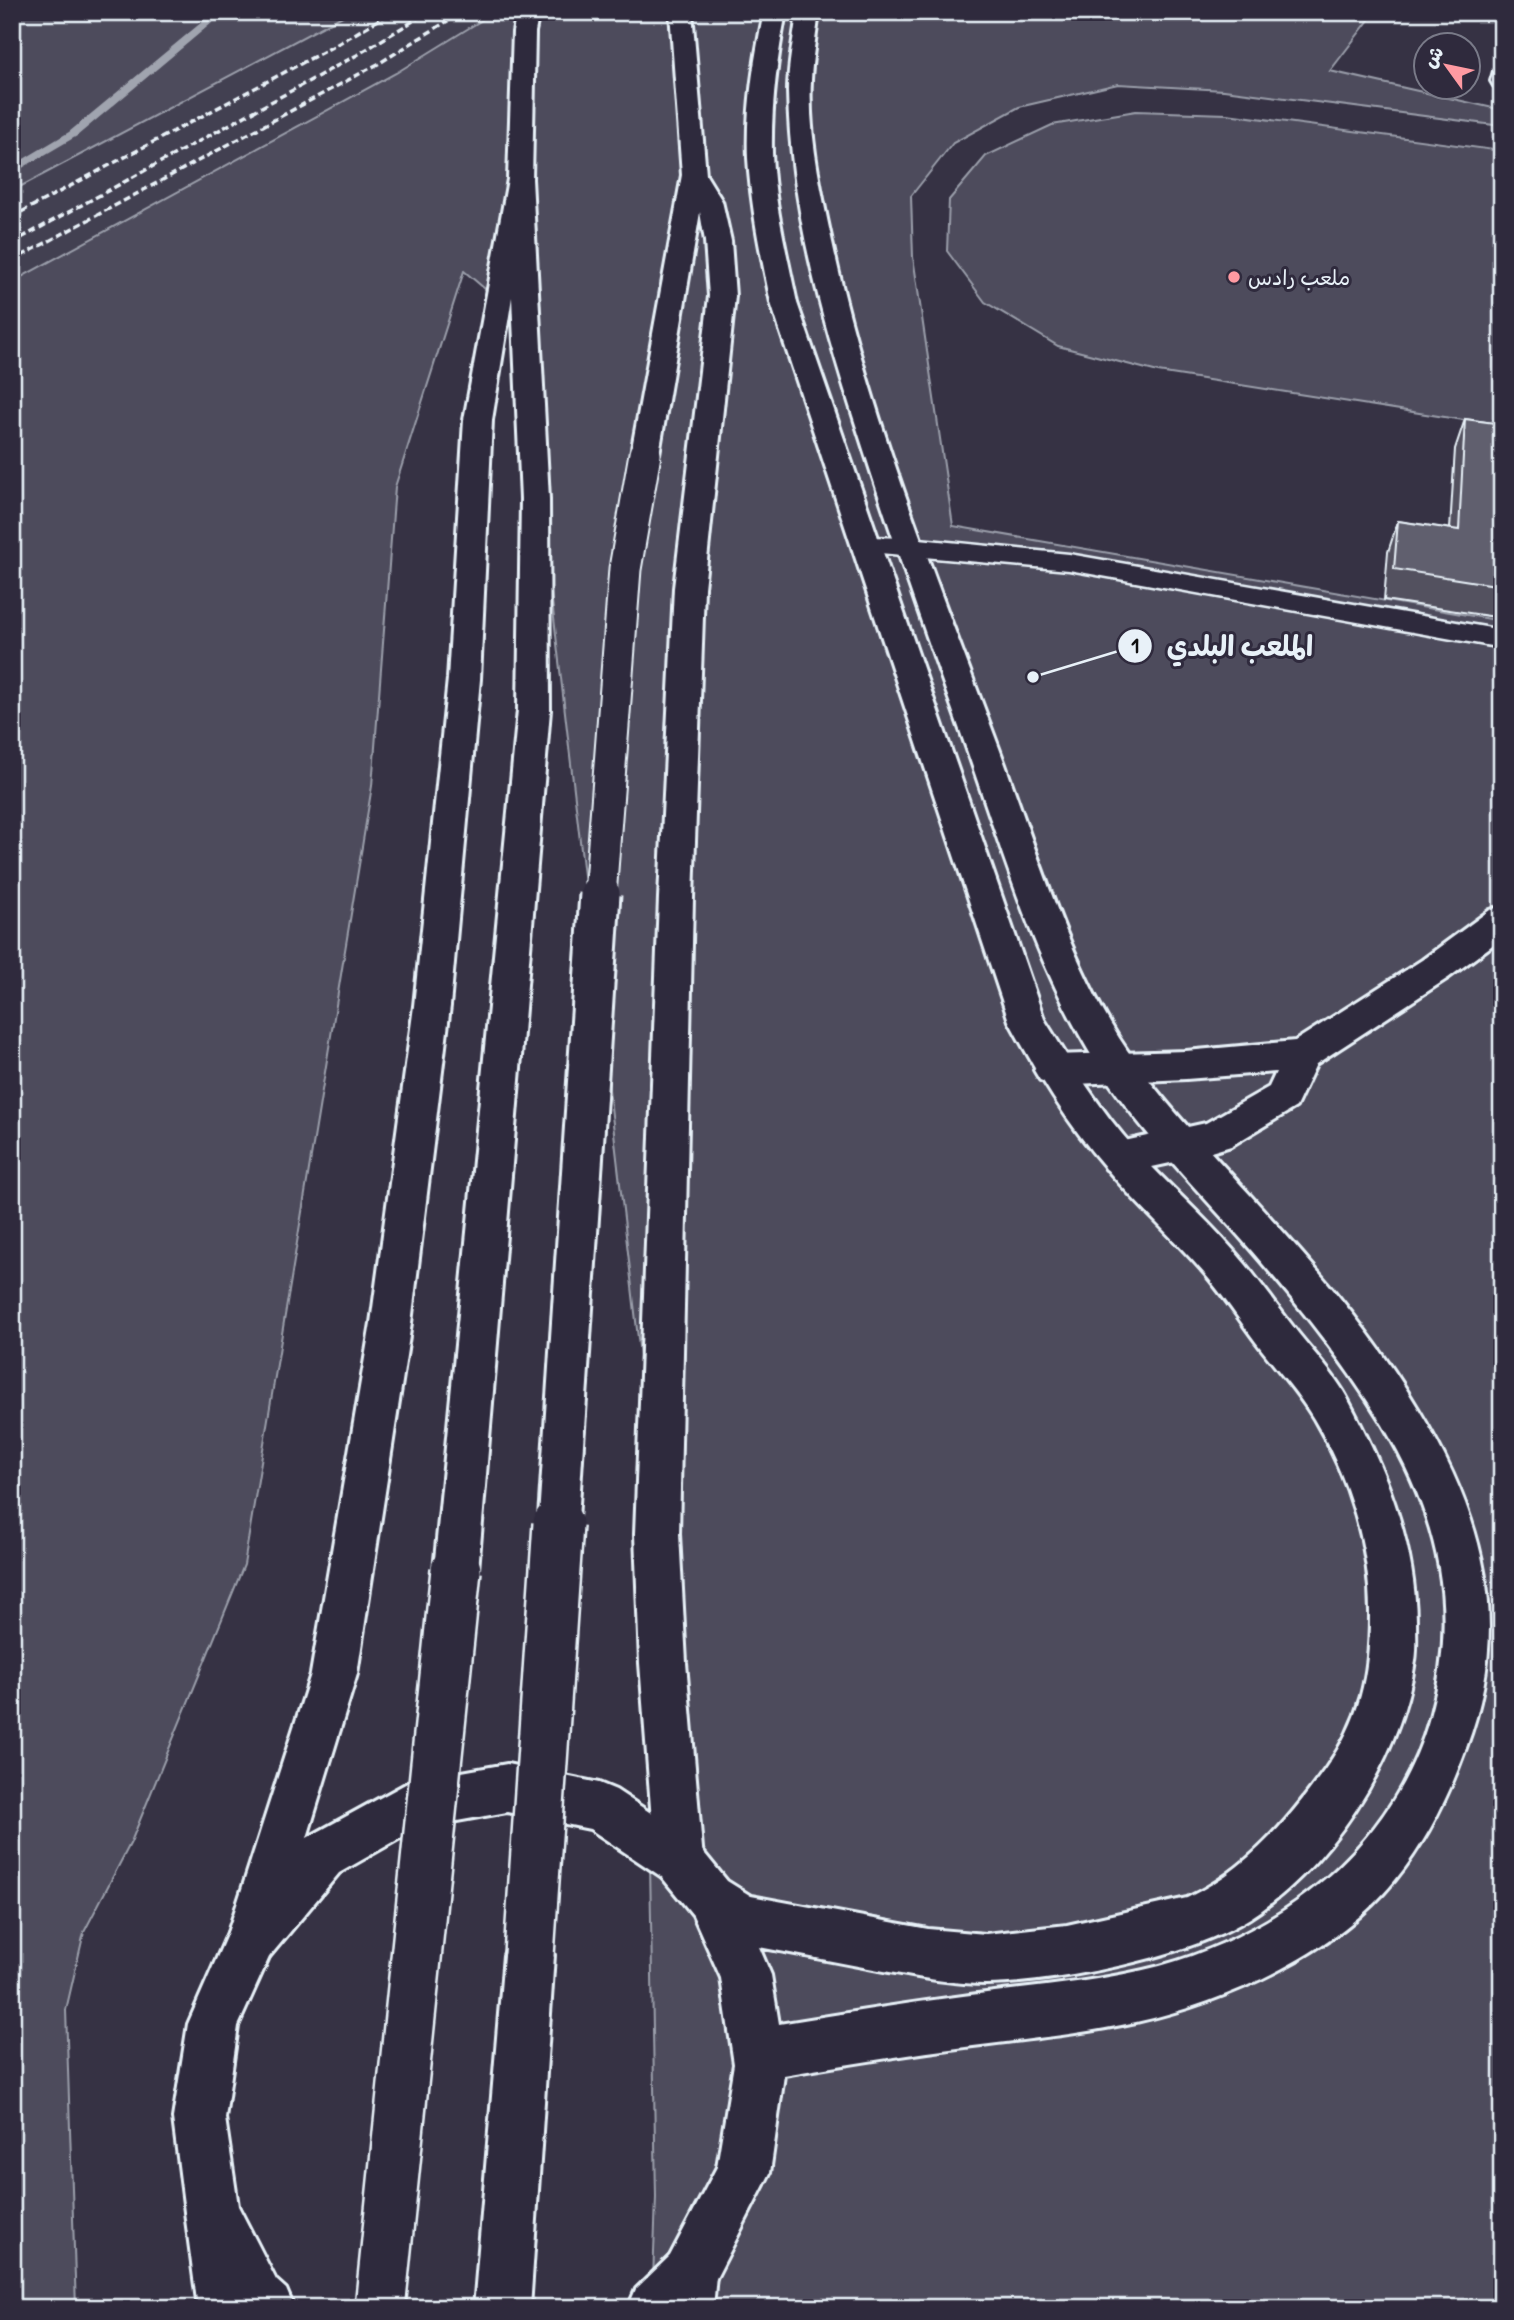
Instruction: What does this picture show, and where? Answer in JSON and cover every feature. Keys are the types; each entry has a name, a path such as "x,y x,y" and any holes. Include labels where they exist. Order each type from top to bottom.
{"main road":[{"path":"502,2308 625,569 694,176 681,12"},
{"path":"710,1898 742,1919 928,1954 986,1959 1027,1956 1114,1941 1192,1921 1222,1908 1260,1881 1290,1853 1317,1821 1355,1767 1377,1725 1393,1659 1393,1593 1383,1533 1366,1481 1329,1405 1220,1263 1120,1158 1077,1105 1027,1021 783,303 765,200 760,137 762,76 775,12"},
{"path":"760,2064 767,2052 1082,2006 1157,1992 1262,1951 1316,1918 1351,1891 1413,1816 1439,1759 1459,1700 1468,1619 1460,1559 1450,1519 1435,1483 1397,1413 1350,1341 1117,1065 1076,992 1049,929 909,546 835,317 807,183 799,83 808,12"},
{"path":"380,2308 456,1570 534,710 535,499 520,179 526,22"},
{"path":"1502,76 1502,81"},
{"path":"679,1860 663,1663 657,1520 676,898 690,588 722,296 718,241 710,201 694,176"},
{"path":"226,2308 199,2118 213,2024 251,1939 334,1674 391,1323 432,1006 463,692 472,569 478,419 520,179"},
{"path":"1054,1070 1117,1065 1186,1065 1302,1055 1435,969 1502,919"},
{"path":"1120,1158 1218,1135 1283,1097 1302,1055"},
{"path":"251,1939 322,1856 411,1805 438,1800 507,1788 599,1807 679,1860 710,1898 746,1975 760,2064 743,2174 676,2297"},
{"path":"212,2212 257,2300 267,2308"}],"lane":[{"path":"867,545 909,546 1069,562 1502,639"}],"shaded area":[{"path":"12,12 350,12 12,191"},
{"path":"350,12 495,12 396,73 12,282 12,191"},
{"path":"495,12 1375,12 1330,71 1412,90 1412,102 1467,102 1502,110 1502,126 1224,90 1118,84 1019,107 953,143 911,196 913,257 953,526 1502,621 1502,2308 652,2308 656,2197 641,1364 519,318 464,271 395,487 372,786 244,1565 131,1842 84,1932 66,2010 76,2308 12,2308 12,282 396,73"},
{"name":"ملعب رادس","path":"1136,111 1227,114 1502,151 1502,426 1158,372 1058,346 985,302 947,251 949,200 986,156 1052,125"}],"building":[{"path":"1465,419 1502,424 1502,586 1394,569 1398,521 1459,530"}],"waterway":[{"path":"12,171 73,134 220,12"}],"railway":[{"path":"12,217 334,46 392,12"},
{"path":"12,243 357,55 428,12"},
{"path":"12,261 378,64 462,12"}],"place":[{"name":"ملعب رادس","path":"1234,277"},
{"name":"الملعب البلدي","path":"1033,677"}]}
